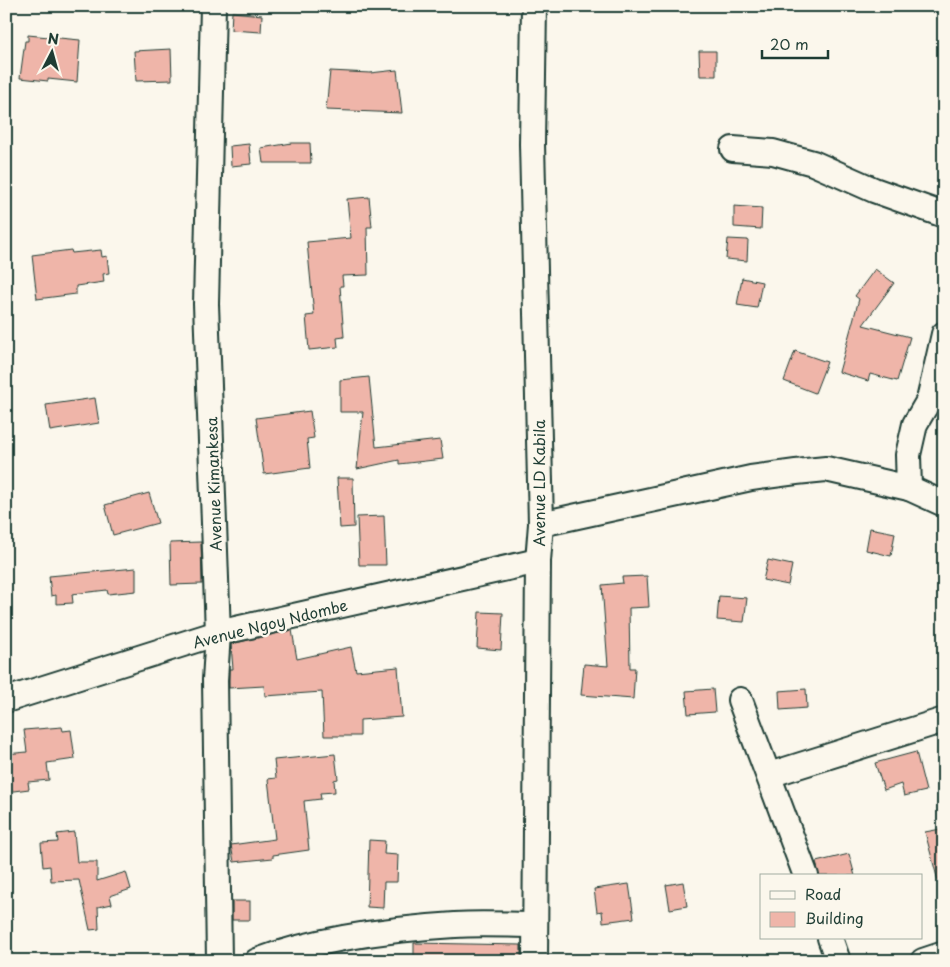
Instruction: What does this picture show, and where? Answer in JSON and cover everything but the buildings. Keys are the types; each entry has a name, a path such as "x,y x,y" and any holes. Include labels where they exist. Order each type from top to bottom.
{"street":[{"name":"Avenue Kimankesa","path":"213,6 206,304 218,633 215,680 219,961"},
{"name":"Avenue LD Kabila","path":"534,6 532,144 540,524 538,561 535,961"},
{"path":"733,149 773,152 813,163 874,190 944,215"},
{"path":"908,488 908,454 915,424 936,400 944,334"},
{"path":"540,524 751,478 826,469 908,488 944,504"},
{"name":"Avenue Ngoy Ndombe","path":"6,700 218,633 538,561"},
{"path":"740,700 805,874"},
{"path":"769,775 944,720"},
{"path":"257,961 286,950 361,935 456,925 535,926"},
{"path":"831,940 838,961"},
{"path":"923,961 944,954"}]}
